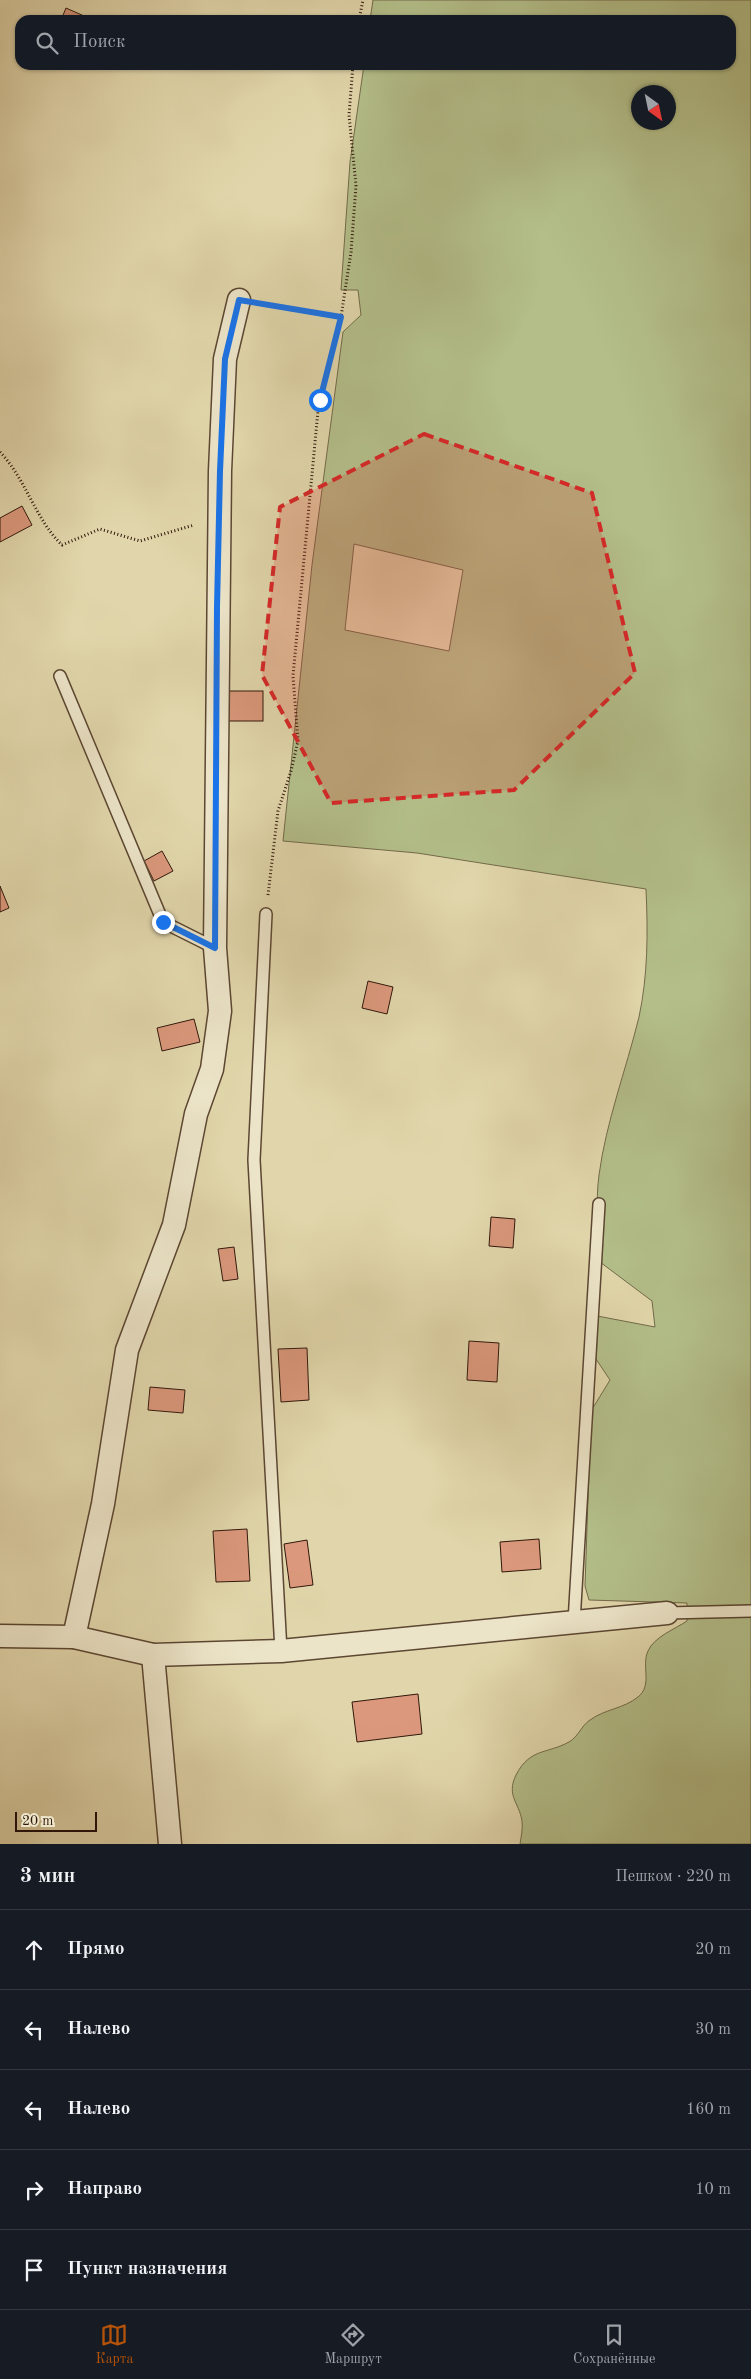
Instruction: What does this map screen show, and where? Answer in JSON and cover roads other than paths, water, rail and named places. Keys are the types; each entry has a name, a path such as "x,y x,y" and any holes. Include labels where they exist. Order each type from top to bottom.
{"street":[{"path":"74,1637 103,1504 127,1350 174,1225 196,1114 212,1069 220,1011 215,948 219,518 225,359 239,300"},
{"path":"0,1636 74,1637 153,1655 281,1651 668,1613"},
{"path":"153,1655 170,1844"}],"lane":[{"path":"60,676 163,922 215,948"},
{"path":"266,914 254,1160 281,1651"},
{"path":"574,1622 599,1204"},
{"path":"668,1613 751,1611"}]}
